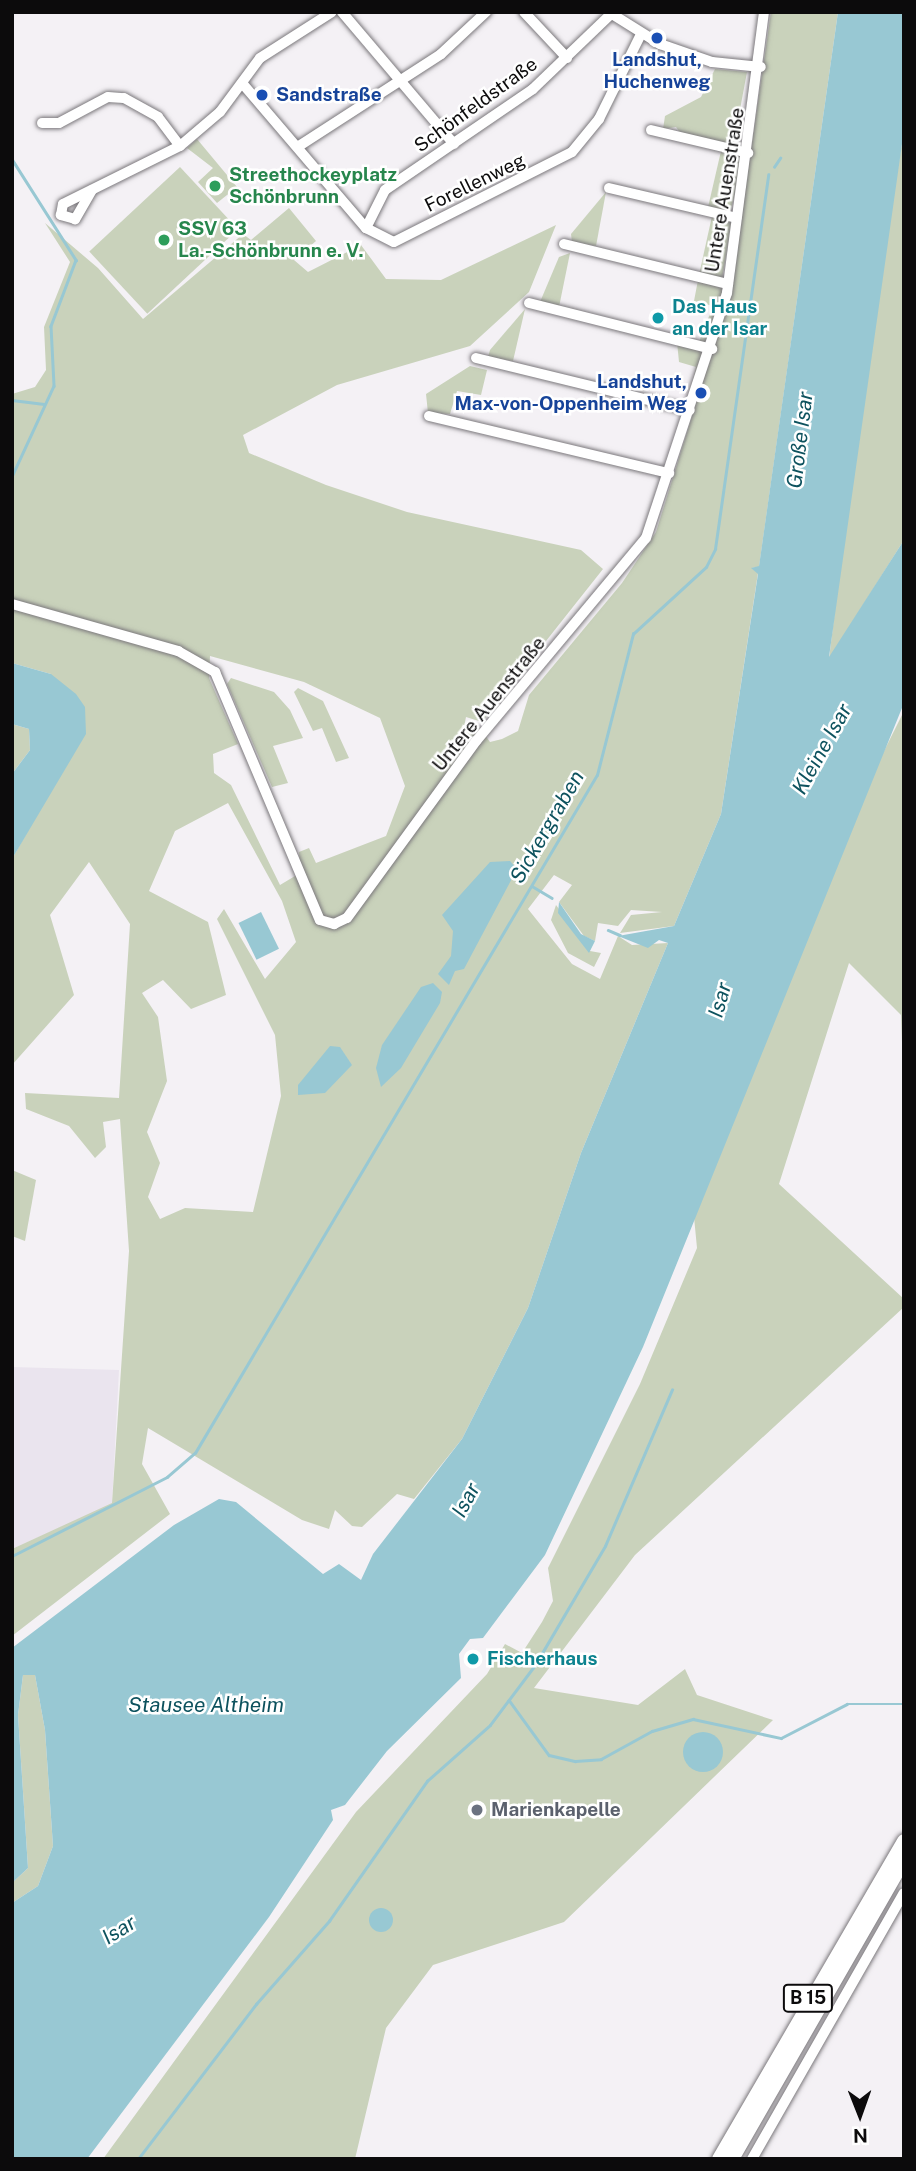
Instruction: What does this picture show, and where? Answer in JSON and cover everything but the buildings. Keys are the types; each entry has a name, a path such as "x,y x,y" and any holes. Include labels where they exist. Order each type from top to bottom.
{"highway":[{"name":"B 15","path":"719,2159 904,1841"},
{"name":"B 15","path":"732,2159 904,1860"}],"street":[{"path":"92,190 180,146 242,83 260,58 332,12"},
{"path":"342,12 454,144"},
{"path":"299,146 401,81 486,12"},
{"path":"524,12 567,58"},
{"name":"Untere Auenstraße","path":"12,604 157,644 215,672 320,920 340,923 477,740 639,550 712,349 728,284 761,67 764,12"},
{"path":"612,13 641,34 712,62 761,67"},
{"name":"Schönfeldstraße","path":"366,228 384,190 454,144 567,58 612,13"},
{"name":"Forellenweg","path":"366,228 381,239 402,240 572,152 599,119 641,34"},
{"path":"242,83 299,146 366,228"},
{"path":"42,122 59,123 108,97 124,98 158,117 180,146"},
{"path":"651,130 748,153"},
{"path":"609,188 737,218"},
{"path":"564,244 728,284"},
{"path":"529,303 712,349"},
{"path":"476,358 690,411"},
{"path":"429,416 669,472"},
{"path":"752,2159 859,1965 904,1894"}],"shaded area":[{"path":"12,1367 119,1370 112,1504 12,1549"}],"green space":[{"path":"771,12 838,12 759,567 752,568 758,573 721,814 674,926 620,933 631,915 662,912 631,910 618,926 598,923 595,941 584,936 559,902 572,885 554,875 528,909 572,964 600,979 618,936 632,945 668,943 581,1153 528,1308 462,1439 414,1499 397,1494 362,1527 352,1526 335,1510 329,1529 302,1520 148,1428 142,1464 170,1514 12,1636 12,1549 112,1503 129,1251 120,1119 103,1122 106,1147 95,1158 69,1126 26,1109 25,1093 119,1098 130,924 89,862 50,915 74,995 12,1065 12,859 39,811 51,674 12,663 12,394 35,387 46,370 44,327 70,262 45,223 98,268 143,319 243,234 251,240 289,208 316,241 294,260 308,272 361,245 386,279 441,280 556,225 529,292 470,346 337,385 243,435 249,453 326,485 407,512 581,550 603,569 482,722 466,717 464,727 480,728 490,742 518,731 529,695 622,583 656,532 730,294","holes":["210,656 304,682 380,718 405,786 386,836 316,863 309,848 299,852 300,873 280,885 231,785 214,773 213,754 238,744 209,678","228,803 282,901 296,942 265,979 224,909 217,919 275,1035 281,1096 253,1212 185,1208 160,1219 148,1197 160,1163 147,1132 167,1081 158,1017 142,993 163,980 191,1009 226,995 208,922 149,891 175,831"]},
{"path":"715,69 747,72 733,147 681,134 676,127 663,129 665,116 701,97"},
{"path":"904,130 904,540 829,659 861,396"},
{"path":"197,139 237,187 217,203 198,182 213,168 187,148"},
{"path":"721,151 743,156 730,214 708,208"},
{"name":"SSV 63 La.-Schönbrunn e. V.","path":"180,167 238,229 147,314 89,252"},
{"path":"606,192 596,246 572,242 571,234"},
{"path":"712,216 732,221 722,279 699,275"},
{"path":"570,253 559,307 540,302 559,257"},
{"path":"698,280 724,289 706,343 699,342 713,306 694,301"},
{"path":"525,309 513,361 488,357 490,350"},
{"path":"677,342 705,350 690,393 696,367 679,362"},
{"path":"470,366 487,370 481,395 457,391 450,414 428,413 426,394"},
{"path":"231,678 274,692 290,710 303,738 273,746 288,783 272,787 227,684"},
{"path":"298,688 323,701 349,758 336,762 322,728 313,731 294,692"},
{"path":"904,711 904,1097 901,1015 849,963 779,1184 904,1299 904,1307 635,1555 534,1688 638,1705 685,1669 697,1695 773,1720 564,1922 433,1965 386,2028 355,2159 103,2159 356,1812 487,1674 505,1644 522,1653 542,1622 553,1601 548,1568 640,1384 697,1248 694,1217 874,771"},
{"path":"12,724 29,729 30,750 12,774"},
{"path":"556,905 590,951 601,953 594,967 568,953 551,920"},
{"path":"12,1170 36,1180 25,1241 12,1236"},
{"path":"23,1675 35,1675 45,1730 53,1846 38,1886 12,1903 12,1883 28,1868 18,1715"}],"water":[{"path":"838,12 904,12 904,130 829,657 904,540 904,703 643,1347 545,1555 483,1638 470,1639 459,1654 461,1678 387,1751 345,1805 331,1810 333,1820 269,1917 87,2159 12,2159 12,1903 38,1886 53,1846 45,1730 35,1675 23,1675 18,1715 28,1868 12,1883 12,1648 174,1525 219,1499 236,1502 323,1574 339,1564 361,1580 373,1554 462,1439 528,1308 581,1153 668,943 659,940 648,948 618,936 674,926 721,814 758,574 751,568 759,566"},
{"path":"12,663 51,674 76,694 85,707 86,734 12,859 12,774 30,750 29,729 12,724"},
{"path":"510,861 517,869 464,969 455,971 449,985 438,974 451,956 453,931 442,915 490,862"},
{"path":"559,902 581,934 595,941 589,953 558,913"},
{"path":"261,912 279,949 257,960 239,923"},
{"path":"433,983 442,992 440,1003 401,1068 381,1087 376,1068 382,1045 421,987"},
{"path":"330,1046 340,1047 352,1065 325,1093 298,1095 298,1085"},
{"path":"703,1732 717,1738 723,1752 717,1766 703,1772 689,1766 683,1752 689,1738"},
{"path":"381,1908 390,1911 393,1920 390,1929 381,1932 372,1929 369,1920 372,1911"}],"waterway":[{"path":"774,167 780,158"},
{"path":"12,159 76,260 51,326 54,386 12,477"},
{"name":"Sickergraben","path":"12,1556 167,1477 195,1453 597,775 633,634 706,567 715,549 768,175"},
{"path":"12,400 44,404"},
{"path":"532,886 552,898"},
{"path":"608,930 620,935"},
{"path":"138,2159 256,2004 329,1921 427,1781 490,1725 535,1665 605,1546 672,1390"},
{"path":"509,1700 549,1755 575,1761 601,1759 652,1731 693,1719 781,1738 847,1704 904,1704"}],"place":[{"name":"Landshut, Huchenweg","path":"657,38"},
{"name":"Sandstraße","path":"262,95"},
{"name":"Streethockeyplatz Schönbrunn","path":"215,186"},
{"name":"SSV 63 La.-Schönbrunn e. V.","path":"164,240"},
{"name":"Das Haus an der Isar","path":"658,318"},
{"name":"Landshut, Max-von-Oppenheim Weg","path":"701,393"},
{"name":"Fischerhaus","path":"473,1659"},
{"name":"Marienkapelle","path":"477,1810"}],"water label":[{"name":"Große Isar","path":"800,440"},
{"name":"Kleine Isar","path":"822,749"},
{"name":"Isar","path":"720,1000"},
{"name":"Isar","path":"466,1500"},
{"name":"Stausee Altheim","path":"206,1705"},
{"name":"Isar","path":"119,1930"}]}
